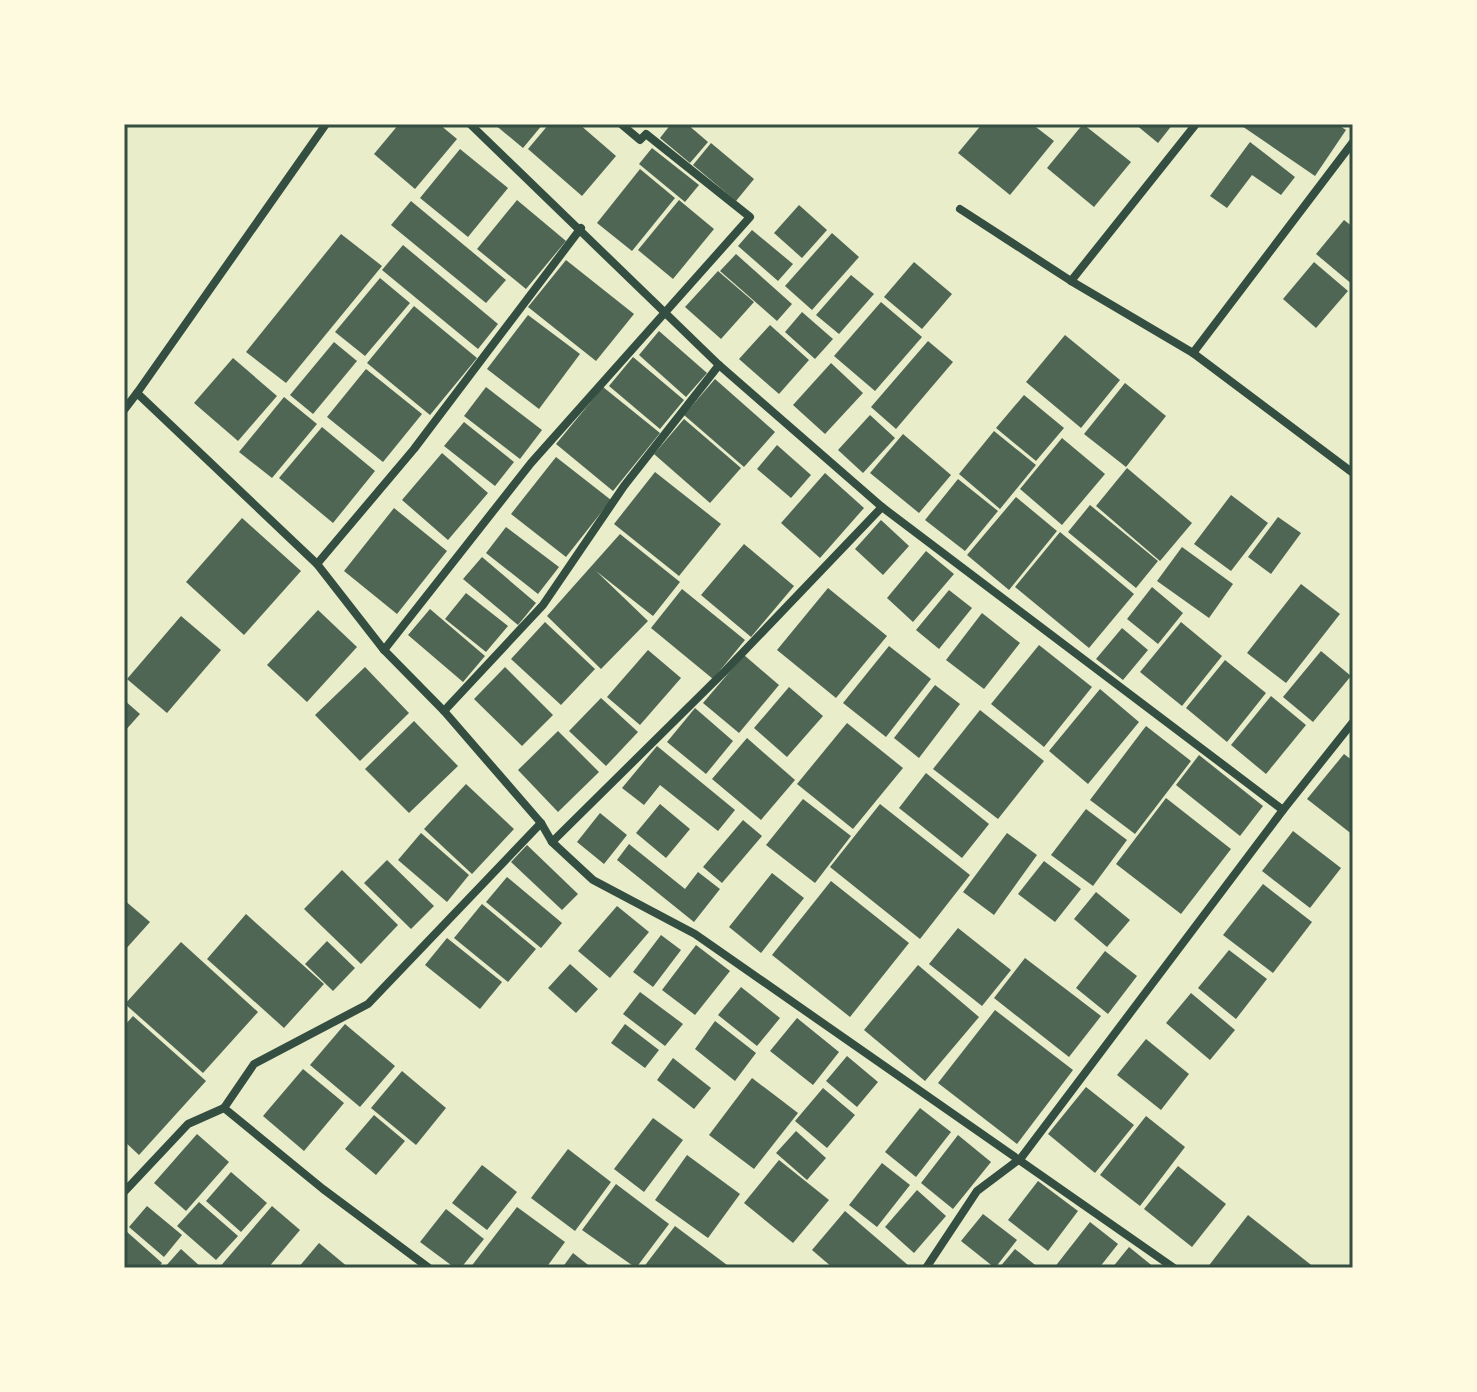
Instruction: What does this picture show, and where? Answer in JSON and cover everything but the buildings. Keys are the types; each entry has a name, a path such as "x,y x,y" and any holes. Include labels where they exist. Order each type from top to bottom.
{"street":[{"path":"124,410 326,124"},
{"path":"470,124 581,228 719,365 882,507 1283,810"},
{"path":"384,650 531,463 750,217 646,134 640,140 621,124"},
{"path":"1071,281 1196,124"},
{"path":"1193,353 1353,142"},
{"path":"960,209 1071,281 1193,353 1353,473"},
{"path":"317,564 414,449 581,228"},
{"path":"444,711 543,605 624,486 719,365"},
{"path":"137,393 317,564 384,650 444,711 541,823 552,842 593,880 695,934 1021,1158 1174,1268"},
{"path":"552,842 715,682 882,507"},
{"path":"926,1268 977,1191 1021,1158 1353,722"},
{"path":"124,1192 188,1124 224,1108 254,1064 368,1004 541,823"},
{"path":"224,1108 323,1189 429,1268"}]}
